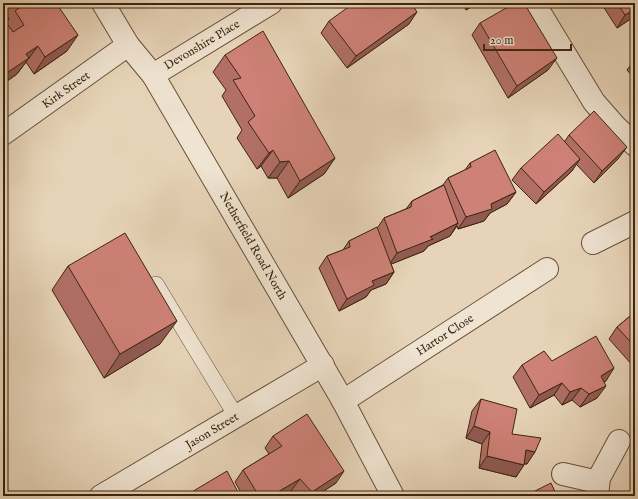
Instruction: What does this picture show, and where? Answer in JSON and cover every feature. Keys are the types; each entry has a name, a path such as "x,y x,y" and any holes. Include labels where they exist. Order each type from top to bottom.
{"street":[{"name":"Netherfield Road North","path":"103,3 128,45 153,75 323,365 393,496"},
{"name":"Devonshire Place","path":"153,75 272,3"},
{"path":"534,3 594,102 614,126 635,144"},
{"name":"Kirk Street","path":"3,134 128,45"},
{"path":"594,244 635,222"},
{"name":"Hartor Close","path":"343,401 547,269"},
{"name":"Jason Street","path":"101,496 323,365"},
{"path":"563,474 597,489 599,478 619,441"}],"lane":[{"path":"156,284 236,416"}],"building":[{"path":"20,3 56,3 78,35 45,57 38,46 26,54 29,58 5,74 3,71 3,29 8,25 13,32 24,25 15,11 22,6"},
{"path":"354,3 411,3 417,12 356,56 329,21"},
{"path":"515,3 524,3 557,58 517,86 480,23"},
{"path":"617,3 635,3 635,9 625,15"},
{"path":"263,31 335,158 300,181 289,161 280,162 273,150 269,153 248,122 255,116 233,80 241,78 225,55"},
{"path":"594,111 627,147 602,171 569,135"},
{"path":"558,134 580,159 544,192 521,168"},
{"path":"495,150 516,192 491,204 492,209 466,217 448,178 471,167 470,163"},
{"path":"444,185 458,223 430,237 433,239 397,253 384,218 411,207 412,201"},
{"path":"377,227 394,272 372,281 374,285 347,299 327,256 350,247 349,241"},
{"path":"125,233 177,321 120,354 68,266"},
{"path":"635,312 635,347 617,327"},
{"path":"596,336 614,368 601,376 606,386 589,394 581,388 570,392 562,383 539,395 522,365 544,351 552,361"},
{"path":"481,399 517,409 512,434 541,438 535,452 526,450 524,465 487,456 490,432 474,426"},
{"path":"307,414 344,471 312,492 300,479 271,496 259,496 243,470 282,446 273,436"},
{"path":"227,471 240,496 185,496"},
{"path":"551,483 557,496 525,496"}]}
